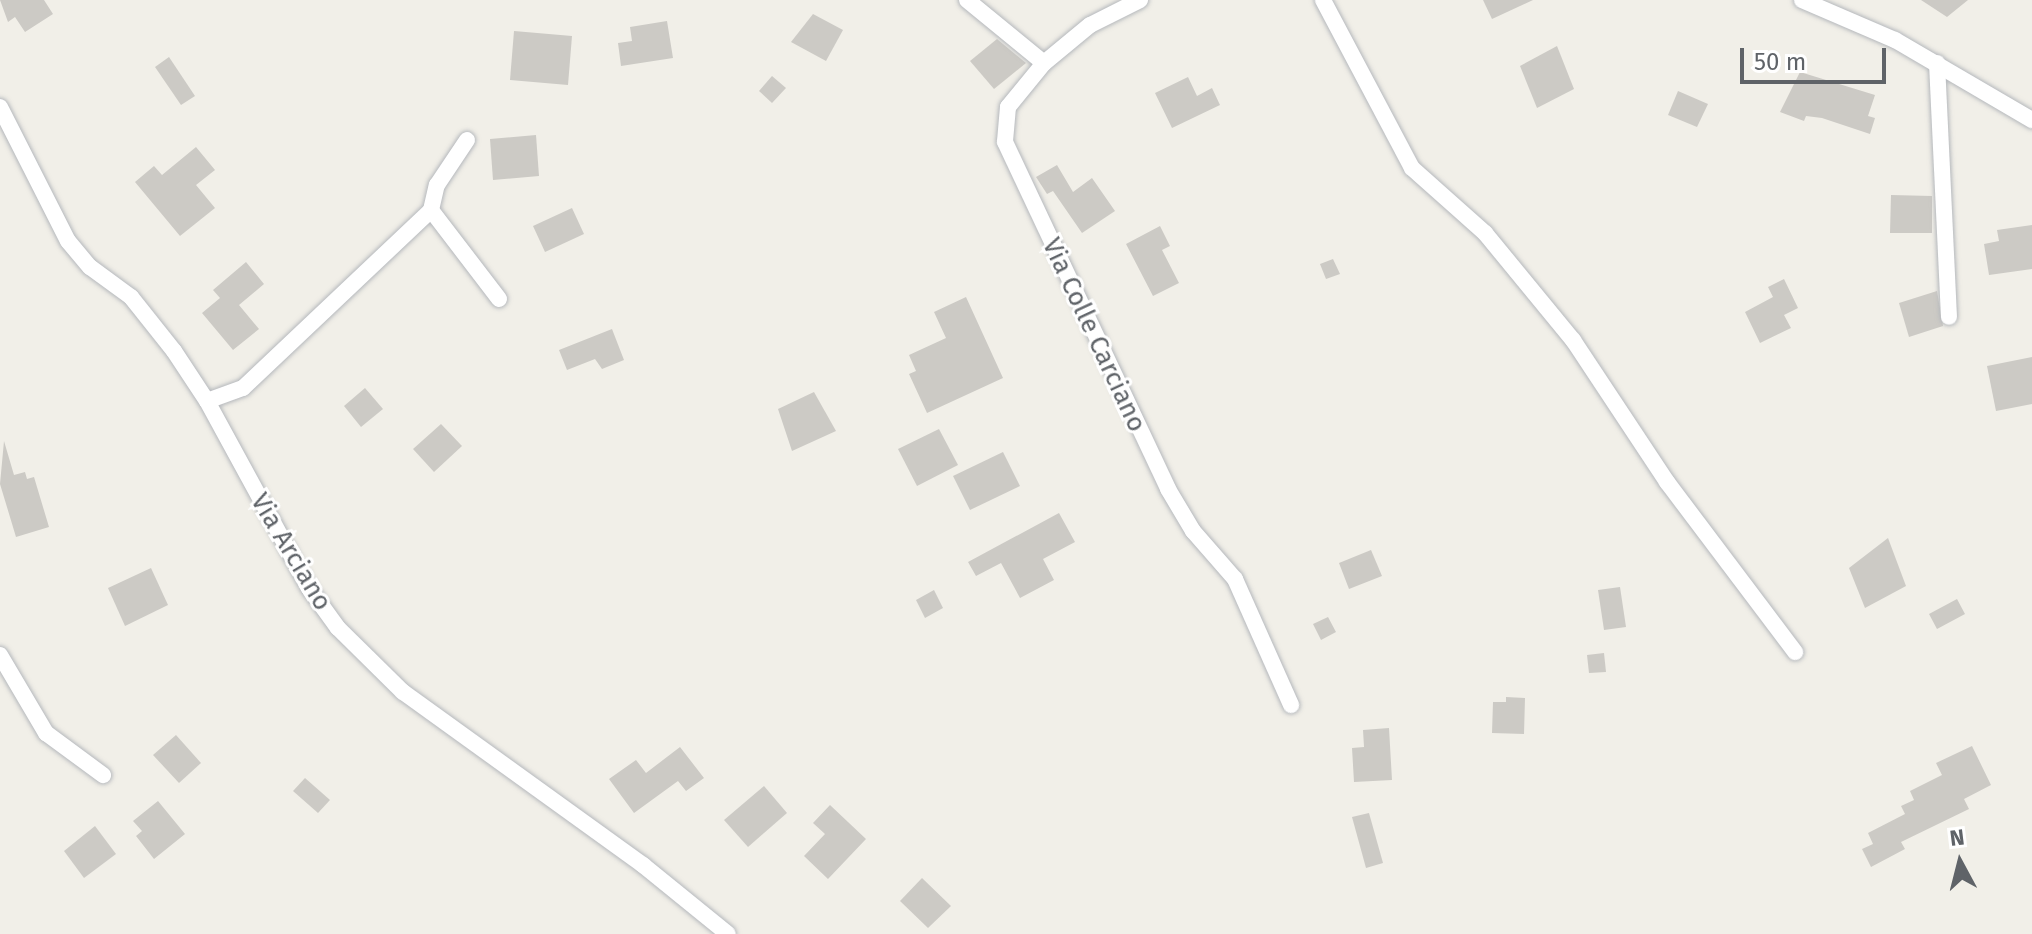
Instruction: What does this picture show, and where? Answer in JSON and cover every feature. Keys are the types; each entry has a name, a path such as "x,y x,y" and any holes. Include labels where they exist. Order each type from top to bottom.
{"street":[{"path":"967,0 1044,63"},
{"name":"Via Colle Carciano","path":"1140,0 1090,25 1044,63 1008,107 1005,142 1168,489 1193,531 1235,579 1291,705"},
{"path":"1323,0 1412,168 1485,233 1573,340 1667,482 1795,652"},
{"path":"1802,0 1937,63 2032,120"},
{"path":"1937,63 1949,317"},
{"name":"Via Arciano","path":"0,107 73,249 145,313 207,401 309,588 368,661 728,934"},
{"path":"207,401 243,388 431,210 437,185 467,140"},
{"path":"431,210 499,299"},
{"path":"0,655 52,739 103,775"}],"building":[{"path":"0,0 44,0 53,14 25,32 15,17 8,22"},
{"path":"1483,0 1533,0 1492,19"},
{"path":"1921,0 1968,0 1947,17"},
{"path":"813,14 843,30 826,61 791,42"},
{"path":"667,21 673,58 621,66 618,43 632,41 630,27"},
{"path":"514,31 572,36 568,85 510,80"},
{"path":"997,39 1026,63 994,89 970,61"},
{"path":"1557,46 1574,89 1537,108 1520,66"},
{"path":"169,57 195,96 181,105 155,67"},
{"path":"1800,72 1875,95 1868,116 1875,118 1870,134 1822,118 1806,116 1804,121 1780,112"},
{"path":"772,76 786,88 772,103 759,91"},
{"path":"1188,77 1197,96 1212,88 1220,105 1172,128 1155,93"},
{"path":"1678,91 1708,104 1697,127 1668,115"},
{"path":"536,135 539,176 493,180 490,139"},
{"path":"196,147 215,170 196,185 215,208 180,236 135,182 154,166 162,175"},
{"path":"1057,165 1073,192 1092,178 1115,211 1082,233 1053,191 1047,194 1036,177"},
{"path":"1891,195 1932,196 1932,233 1890,233"},
{"path":"572,208 584,234 545,252 533,226"},
{"path":"2032,225 2032,269 1989,275 1984,244 1999,241 1997,230"},
{"path":"1160,226 1170,246 1162,250 1179,283 1153,296 1126,244"},
{"path":"1333,259 1340,274 1326,279 1320,264"},
{"path":"246,262 264,284 239,305 259,329 233,350 202,313 220,298 213,290"},
{"path":"1784,279 1798,308 1784,315 1791,328 1760,343 1745,312 1773,297 1768,287"},
{"path":"1937,291 1943,326 1909,337 1899,303"},
{"path":"966,297 1003,378 927,413 909,374 916,371 909,355 946,338 934,312"},
{"path":"612,329 624,360 602,369 595,359 567,370 559,350"},
{"path":"2032,357 2032,404 1996,411 1987,366"},
{"path":"365,388 383,409 361,427 344,406"},
{"path":"814,392 836,431 792,451 778,409"},
{"path":"441,424 462,446 434,472 413,449"},
{"path":"939,429 958,465 917,486 898,449"},
{"path":"4,441 14,475 25,472 27,479 34,477 49,527 16,537 0,484"},
{"path":"1003,452 1020,486 970,510 953,476"},
{"path":"1059,513 1075,542 1043,559 1054,580 1020,598 1001,563 976,576 968,562"},
{"path":"1888,538 1906,586 1865,608 1849,568"},
{"path":"1371,550 1382,576 1349,589 1339,563"},
{"path":"151,568 168,605 125,626 108,588"},
{"path":"1620,587 1626,627 1604,630 1598,590"},
{"path":"934,590 943,608 925,618 916,600"},
{"path":"1957,599 1965,614 1937,629 1929,614"},
{"path":"1328,617 1336,632 1321,640 1313,624"},
{"path":"1604,653 1606,672 1589,673 1587,655"},
{"path":"1506,697 1525,698 1524,734 1492,733 1493,702 1506,702"},
{"path":"1389,728 1392,780 1354,782 1352,748 1364,747 1363,730"},
{"path":"176,735 201,763 179,783 153,755"},
{"path":"1972,746 1991,785 1964,799 1969,809 1901,842 1905,849 1871,867 1862,849 1873,844 1868,833 1905,814 1901,806 1914,800 1910,791 1942,775 1936,763"},
{"path":"680,747 704,778 686,791 678,781 634,813 609,779 636,760 646,773"},
{"path":"305,778 330,800 318,813 293,791"},
{"path":"764,786 787,813 748,847 724,820"},
{"path":"158,801 185,834 154,859 136,836 142,831 133,821"},
{"path":"830,805 866,839 828,879 804,856 825,834 813,823"},
{"path":"1369,813 1383,863 1366,868 1352,817"},
{"path":"95,826 116,854 84,878 64,851"},
{"path":"922,878 951,906 928,928 900,901"}]}
